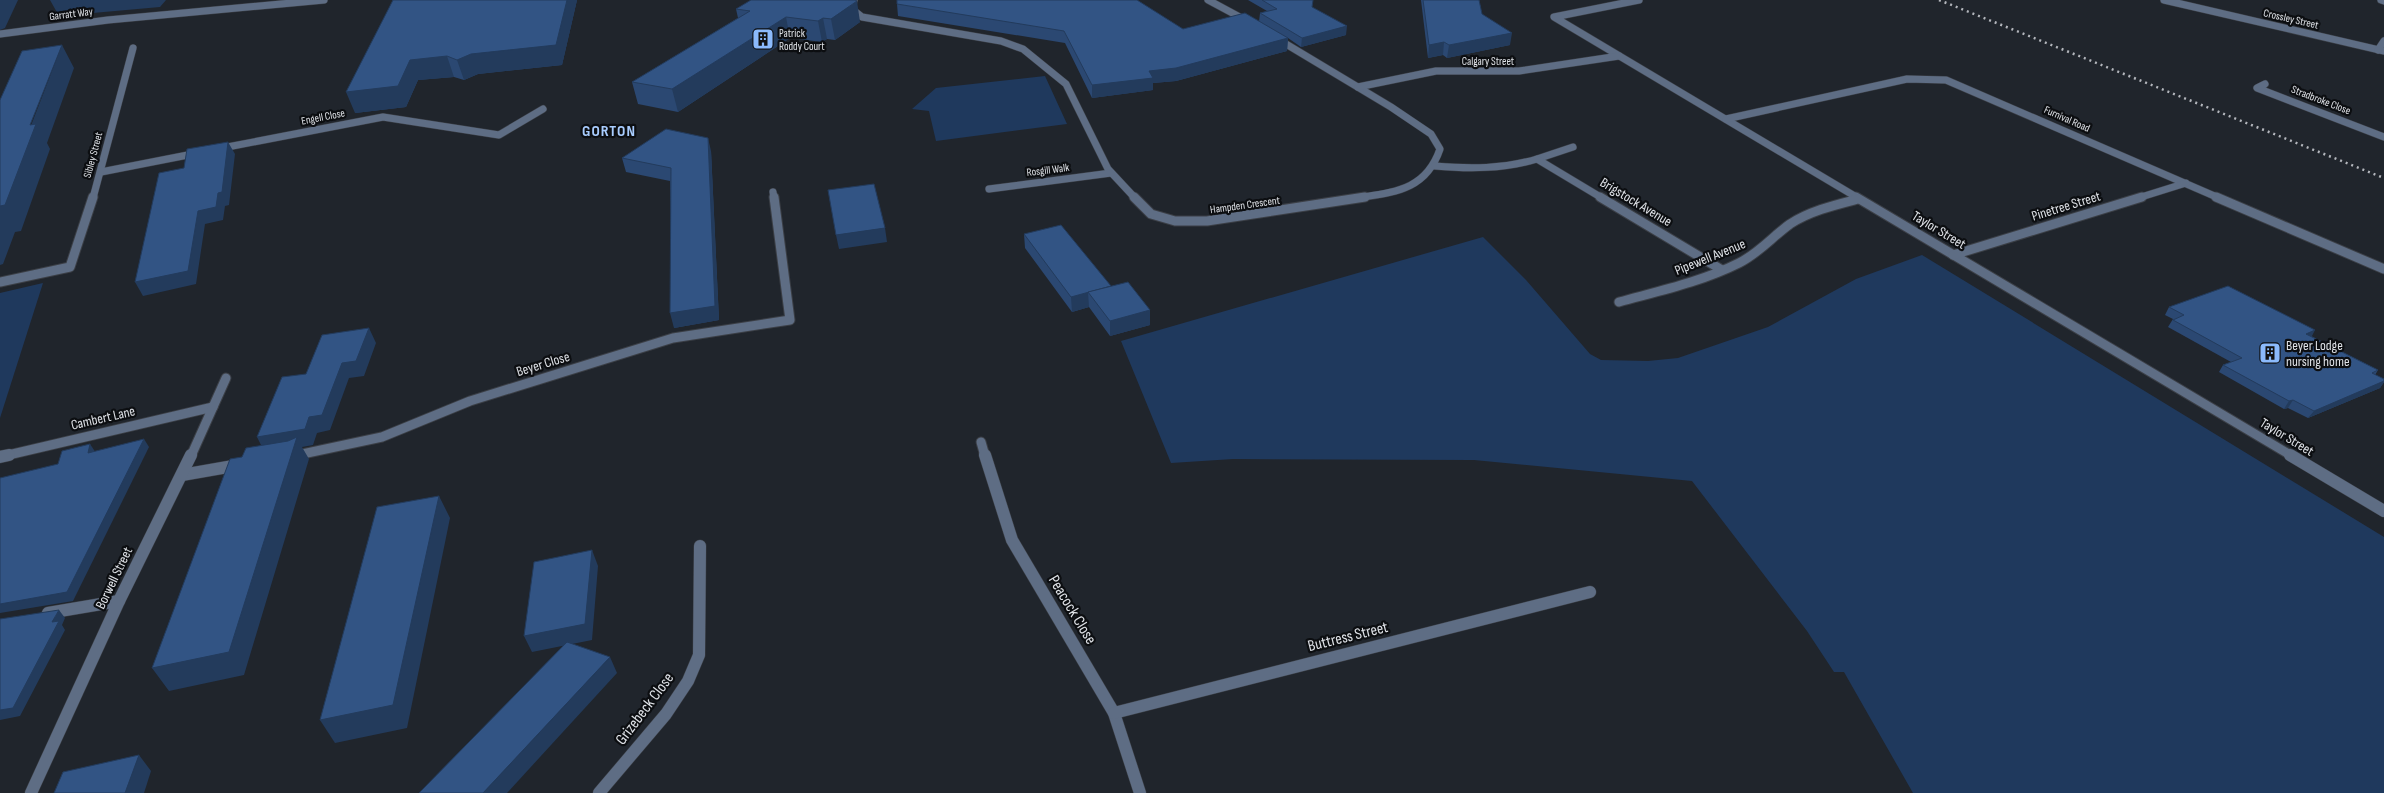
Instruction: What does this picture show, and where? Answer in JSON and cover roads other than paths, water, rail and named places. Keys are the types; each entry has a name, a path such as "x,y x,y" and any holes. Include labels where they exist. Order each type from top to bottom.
{"street":[{"name":"Garratt Way","path":"0,34 116,19 324,0"},
{"name":"Hampden Crescent","path":"854,0 852,9 862,17 1001,41 1023,49 1066,84 1111,173 1152,214 1175,221 1189,222 1270,212 1389,193 1417,183 1435,166"},
{"path":"1208,0 1257,27"},
{"name":"Taylor Street","path":"1638,0 1554,17 2384,511"},
{"name":"Crossley Street","path":"2164,0 2381,50"},
{"path":"1265,31 1431,134 1440,149 1435,166 1471,170 1502,168 1573,147"},
{"path":"2381,50 2384,41"},
{"name":"Sibley Street","path":"0,282 70,267 101,172 133,48"},
{"name":"Calgary Street","path":"1358,88 1390,79 1436,71 1519,71 1619,56"},
{"name":"Furnival Road","path":"1726,119 1908,79 1946,80 2384,269"},
{"name":"Stradbroke Close","path":"2265,84 2257,88 2384,137"},
{"name":"Engell Close","path":"101,172 383,117 499,135 543,108"},
{"name":"Brigstock Avenue","path":"1537,158 1722,270"},
{"name":"Rosgill Walk","path":"988,189 1111,173"},
{"name":"Pinetree Street","path":"1953,255 2186,183"},
{"name":"Beyer Close","path":"285,457 382,437 470,402 673,338 790,320 773,192"},
{"name":"Pipewell Avenue","path":"1619,302 1722,270 1753,256 1769,244 1784,228 1800,219 1858,198"},
{"name":"Borwell Street","path":"31,793 119,601 182,475 226,378"},
{"name":"Cambert Lane","path":"0,457 213,407"},
{"name":"Peacock Close","path":"980,442 1012,540 1114,713 1140,793"},
{"path":"182,475 248,464"},
{"name":"Grizebeck Close","path":"599,793 666,714 688,680 699,655 700,546"},
{"name":"Buttress Street","path":"1114,713 1590,592"},
{"path":"36,615 119,601"}],"railway":[{"path":"1939,0 2384,178"}],"place":[{"name":"Patrick Roddy Court","path":"763,39"},
{"name":"Beyer Lodge nursing home","path":"2270,353"}],"district":[{"name":"GORTON","path":"609,131"}]}
